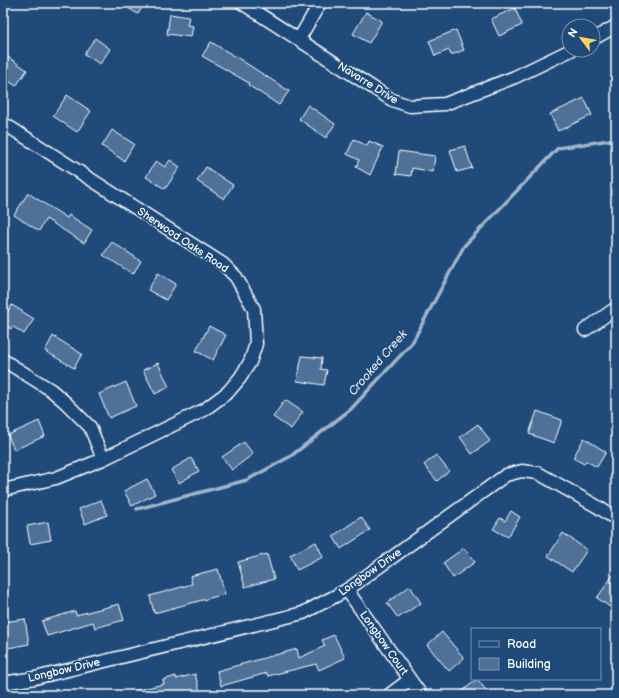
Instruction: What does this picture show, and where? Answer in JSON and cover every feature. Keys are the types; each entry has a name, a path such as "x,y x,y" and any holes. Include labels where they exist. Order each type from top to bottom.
{"street":[{"name":"Navarre Drive","path":"242,3 392,100 410,106 445,104 515,77 561,55"},
{"path":"299,39 320,3"},
{"path":"601,34 616,26"},
{"name":"Sherwood Oaks Road","path":"3,123 223,264 236,277 254,309 256,344 250,362 244,373 228,392 204,410 103,459 56,478 3,490"},
{"path":"585,330 616,308"},
{"path":"3,360 51,390 66,402 90,427 103,459"},
{"name":"Longbow Drive","path":"3,683 36,678 303,613 347,590 506,475 522,471 538,473 616,519"},
{"name":"Longbow Court","path":"347,590 421,695"},
{"path":"389,695 409,680"}],"building":[{"path":"120,3 145,3 138,14"},
{"path":"515,8 522,25 499,36 491,19"},
{"path":"366,12 382,21 369,43 353,34"},
{"path":"170,14 189,17 187,25 193,26 191,37 167,34"},
{"path":"456,30 464,50 451,55 449,50 435,56 429,41"},
{"path":"95,38 110,49 100,64 84,54"},
{"path":"211,42 289,91 279,105 248,85 249,83 202,56"},
{"path":"8,57 27,70 16,86 3,77 3,64"},
{"path":"67,95 91,111 77,132 53,116"},
{"path":"584,98 592,115 558,131 550,114"},
{"path":"308,105 335,124 326,138 299,119"},
{"path":"112,130 134,144 124,161 102,146"},
{"path":"354,139 367,146 369,141 383,147 370,175 356,167 359,160 347,154"},
{"path":"465,146 472,168 457,172 450,150"},
{"path":"399,151 435,156 433,172 412,168 411,176 396,174"},
{"path":"170,160 180,167 165,189 146,177 156,161 165,167"},
{"path":"206,167 233,185 224,199 197,181"},
{"path":"28,193 67,218 69,215 92,230 84,243 46,219 39,231 14,215"},
{"path":"112,242 141,261 133,274 103,255"},
{"path":"158,273 176,284 166,300 148,290"},
{"path":"12,305 34,319 24,334 12,326 11,329 3,324 3,319"},
{"path":"209,326 226,335 213,360 196,351"},
{"path":"53,336 82,354 74,368 45,351"},
{"path":"302,356 322,358 321,369 327,370 324,385 297,381"},
{"path":"158,363 169,387 155,394 143,370"},
{"path":"126,382 136,406 109,418 99,394"},
{"path":"285,400 303,412 291,429 273,417"},
{"path":"537,411 562,420 554,443 529,434"},
{"path":"39,421 45,436 14,450 8,435"},
{"path":"478,424 490,441 472,454 460,437"},
{"path":"584,438 606,452 597,467 586,461 584,464 573,458"},
{"path":"244,442 253,454 232,470 222,457"},
{"path":"436,455 449,471 437,481 424,465"},
{"path":"191,458 199,471 179,483 171,470"},
{"path":"147,479 155,494 132,506 124,491"},
{"path":"101,500 107,515 85,524 79,509"},
{"path":"511,511 520,517 508,537 493,529 500,518 505,521"},
{"path":"361,517 370,530 341,549 333,536"},
{"path":"48,522 51,540 30,544 27,526"},
{"path":"563,533 587,550 572,572 548,556"},
{"path":"316,542 323,557 297,570 290,555"},
{"path":"464,548 475,562 453,578 443,563"},
{"path":"267,554 274,579 245,587 238,562"},
{"path":"218,569 225,594 154,613 150,596 192,584 190,576"},
{"path":"616,571 616,599 610,607 597,598"},
{"path":"410,586 421,603 398,618 387,603"},
{"path":"119,604 124,620 95,628 93,622 47,636 42,621 75,611 76,615"},
{"path":"25,619 29,644 3,649 3,622"},
{"path":"442,632 464,658 449,671 427,645"},
{"path":"334,635 345,658 319,670 316,664 268,676 267,673 221,686 217,671 297,649 299,658 325,646 322,640"},
{"path":"195,674 201,695 133,695 133,691 164,684 163,680 176,676 176,679"},
{"path":"476,680 478,680 490,695 458,695"}],"waterway":[{"name":"Crooked Creek","path":"137,509 247,480 291,456 351,409 412,343 464,246 558,148 616,139"}]}
